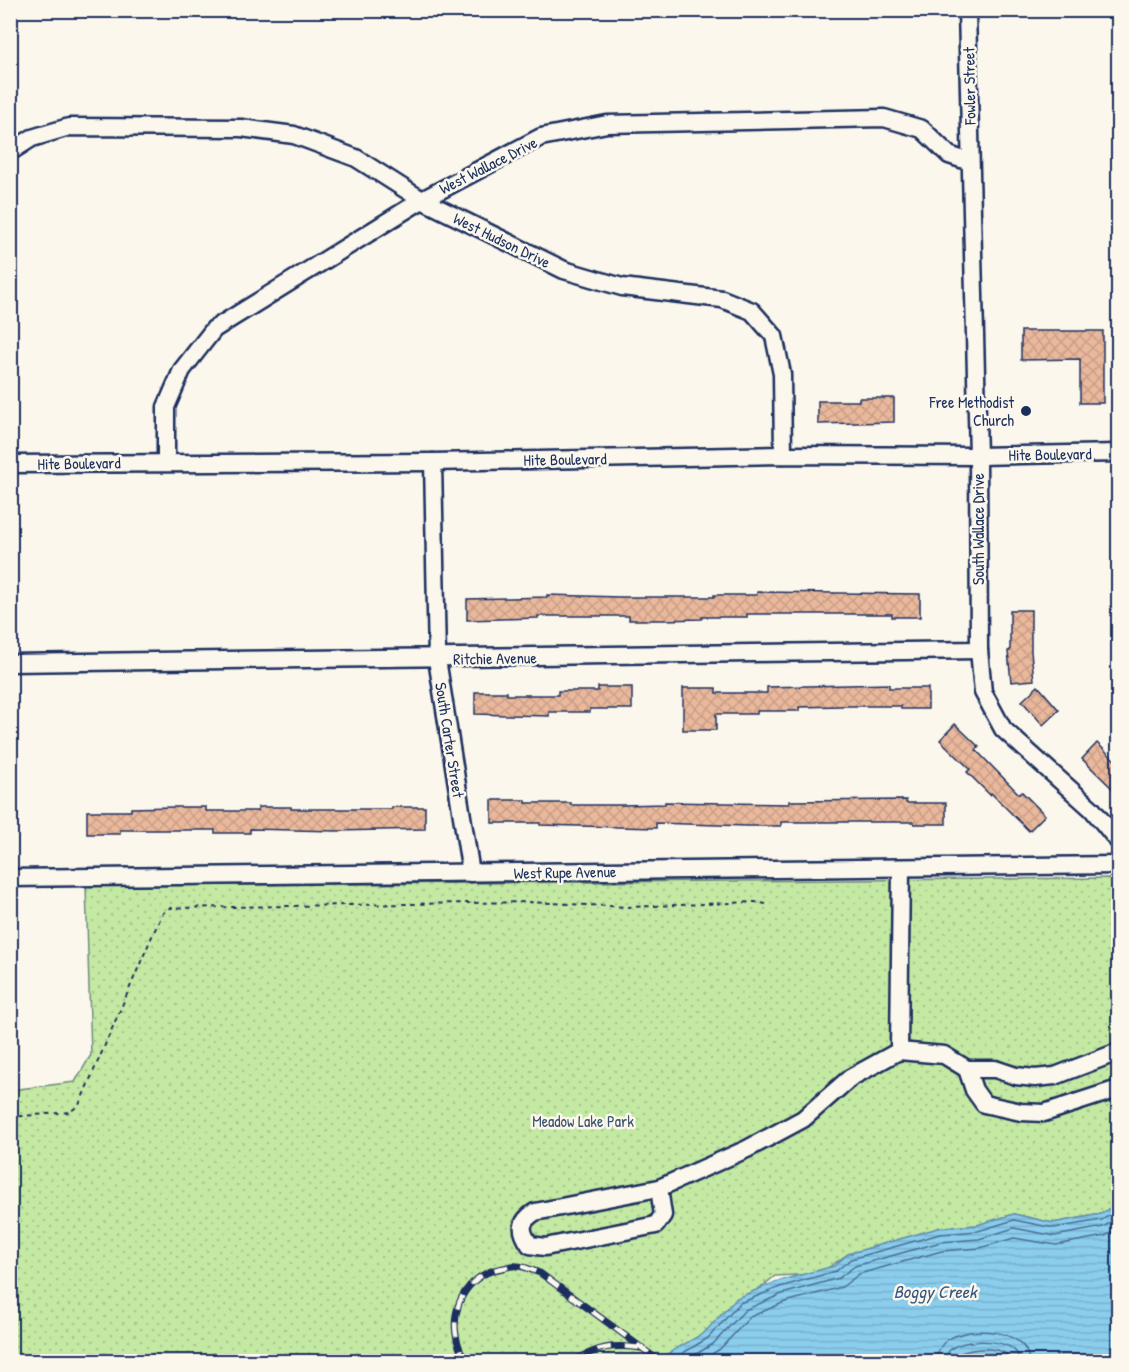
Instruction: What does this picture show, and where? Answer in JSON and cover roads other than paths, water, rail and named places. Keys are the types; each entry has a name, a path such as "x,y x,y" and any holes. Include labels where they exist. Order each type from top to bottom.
{"street":[{"name":"Fowler Street","path":"968,10 970,162"},
{"name":"West Wallace Drive","path":"166,462 166,407 182,370 214,329 422,200 541,137 607,124 884,118 922,129 948,155 970,162"},
{"name":"West Hudson Drive","path":"10,152 32,138 69,127 241,128 294,135 356,158 422,200 564,270 622,287 722,299 752,311 774,336 782,374 783,455"},
{"name":"South Wallace Drive","path":"970,162 978,456 979,650 983,692 1004,729 1092,809 1119,841"},
{"name":"Hite Boulevard","path":"10,464 433,462 783,455 978,456 1119,453"},
{"name":"South Carter Street","path":"433,462 437,658 471,873"},
{"name":"Ritchie Avenue","path":"10,663 979,650"},
{"name":"West Rupe Avenue","path":"10,878 1119,865"},
{"path":"899,1051 901,868"},
{"path":"659,1188 663,1215 656,1225 545,1247 530,1245 524,1237 522,1229 526,1218 535,1212 659,1188 747,1149 803,1119 849,1078 899,1051 944,1055 967,1069 995,1069 1016,1076 1035,1078 1055,1076 1119,1052"},
{"path":"967,1069 974,1090 984,1104 1021,1113 1044,1113 1119,1089"}],"water":[{"name":"Boggy Creek","path":"1118,1202 1118,1361 1018,1361 985,1354 945,1362 655,1361 704,1333 737,1298 778,1281 834,1266 848,1254 938,1228 977,1225 1014,1214 1053,1223 1101,1214"}],"railway":[{"path":"467,1362 456,1333 456,1318 465,1291 488,1273 514,1266 540,1273 661,1362"},
{"path":"572,1362 605,1348 621,1346 641,1348"}],"place":[{"name":"Free Methodist Church","path":"1026,411"}],"park label":[{"name":"Meadow Lake Park","path":"583,1121"}]}
